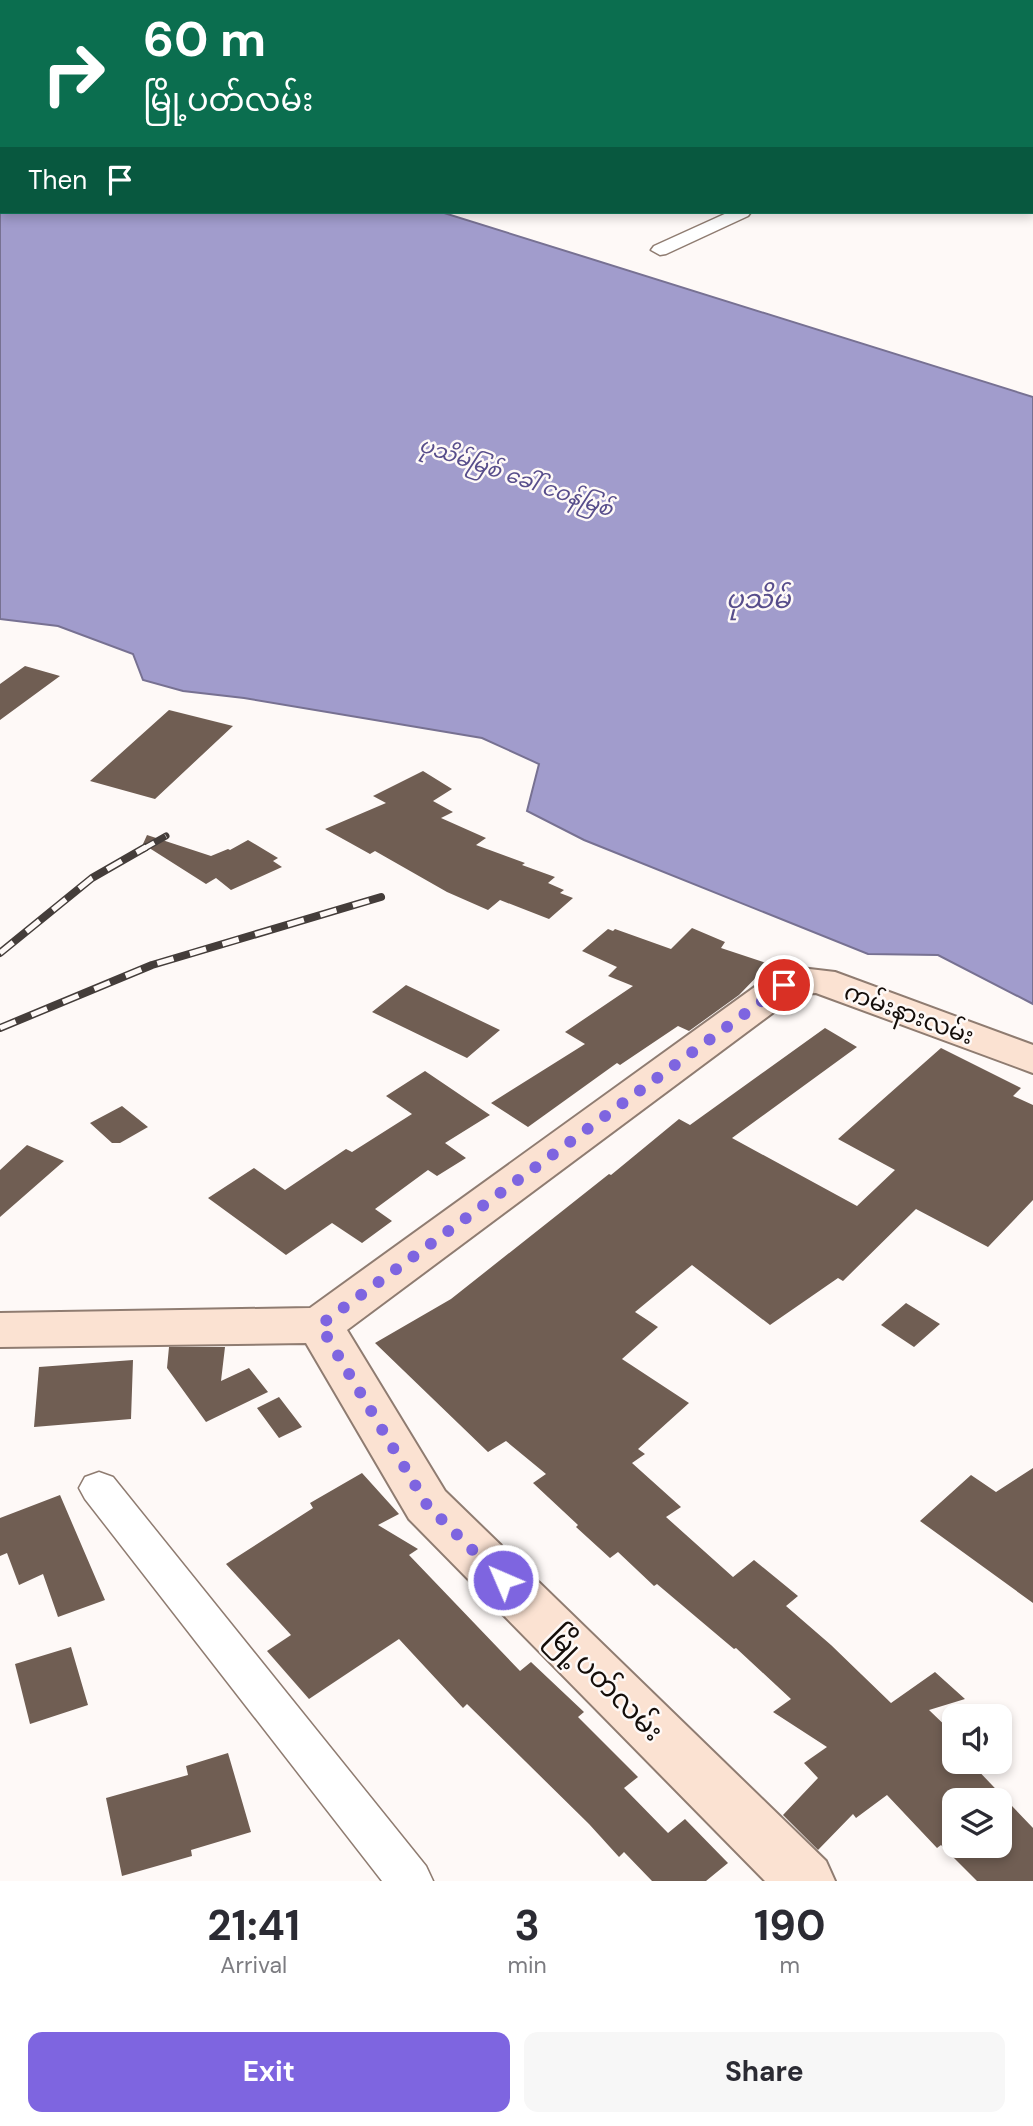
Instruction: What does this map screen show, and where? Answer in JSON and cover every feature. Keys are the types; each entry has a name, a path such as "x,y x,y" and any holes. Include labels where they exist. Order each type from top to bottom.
{"street":[{"path":"660,250 738,214"},
{"name":"ကမ်းနားလမ်း","path":"320,1325 784,985 801,980 821,981 1033,1060"},
{"path":"0,1330 320,1325"},
{"name":"မြို့ပတ်လမ်း","path":"320,1325 427,1505 805,1881"},
{"path":"99,1488 410,1881"}],"water":[{"name":"ပုသိမ်","path":"0,214 447,214 1033,397 1033,1004 938,955 868,954 584,840 527,811 539,764 482,738 244,698 183,691 143,680 133,654 58,626 0,619"}],"building":[{"path":"25,666 60,676 0,720 0,684"},
{"path":"169,710 233,726 155,799 90,781"},
{"path":"423,771 452,789 433,801 453,812 441,818 486,838 476,845 555,877 548,883 564,890 560,893 573,898 549,919 500,900 488,910 447,892 375,851 370,854 325,829 386,803 373,796"},
{"path":"147,835 211,856 248,840 278,858 273,861 282,867 231,890 216,878 206,884 143,844"},
{"path":"692,928 725,942 721,948 769,964 739,995 689,1031 678,1026 620,1065 617,1063 528,1127 491,1103 585,1044 565,1032 633,986 608,976 617,967 582,951 608,929 615,929 671,949"},
{"path":"406,985 500,1030 467,1058 372,1012"},
{"path":"825,1028 857,1047 732,1138 857,1206 895,1170 838,1139 941,1048 1021,1088 1013,1096 1033,1105 1033,1200 988,1247 916,1209 843,1281 838,1278 770,1325 692,1265 635,1312 658,1327 622,1359 689,1403 638,1449 645,1454 632,1463 681,1507 666,1517 733,1577 754,1560 798,1596 786,1606 891,1703 935,1672 965,1699 929,1710 942,1722 942,1774 981,1774 995,1788 942,1788 942,1846 937,1848 887,1795 856,1818 853,1814 818,1850 783,1815 818,1778 804,1763 827,1747 773,1712 791,1699 736,1648 657,1584 654,1586 618,1552 610,1558 576,1527 578,1525 533,1483 546,1474 506,1441 488,1452 375,1343 451,1299 679,1119 690,1125"},
{"path":"425,1071 490,1115 445,1143 466,1158 437,1176 428,1170 375,1209 392,1221 362,1243 332,1223 286,1255 208,1198 254,1168 285,1190 346,1149 352,1152 412,1114 386,1096"},
{"path":"122,1106 148,1127 120,1143 112,1143 90,1123"},
{"path":"27,1145 64,1161 0,1217 0,1170"},
{"path":"906,1303 940,1324 914,1347 881,1325"},
{"path":"169,1347 225,1347 221,1381 249,1368 268,1392 206,1422 167,1368"},
{"path":"133,1360 131,1419 34,1427 39,1367"},
{"path":"279,1397 302,1427 279,1438 257,1408"},
{"path":"1033,1468 1033,1603 920,1521 971,1475 996,1492"},
{"path":"362,1473 399,1514 378,1525 418,1549 409,1555 520,1671 531,1662 584,1712 578,1717 638,1777 624,1788 668,1833 685,1819 728,1863 706,1881 652,1881 624,1852 619,1857 467,1704 463,1708 399,1639 309,1699 267,1651 291,1635 226,1564 313,1508 310,1503"},
{"path":"60,1495 105,1600 58,1617 43,1574 19,1585 7,1553 0,1556 0,1518"},
{"path":"71,1647 88,1705 30,1724 15,1664"},
{"path":"228,1753 251,1832 191,1850 192,1856 122,1876 106,1798 188,1775 186,1766"},
{"path":"1012,1806 1033,1828 1033,1881 977,1881 954,1858 1012,1858"}],"railway":[{"path":"143,849 166,836"},
{"path":"0,953 92,878 146,847"},
{"path":"0,1028 152,965 381,897"}],"route":[{"path":"503,1580 427,1505 320,1325 784,985"}],"water label":[{"name":"ပုသိမ်မြစ် ခေါ် ငဝန်မြစ်","path":"516,477"}]}
